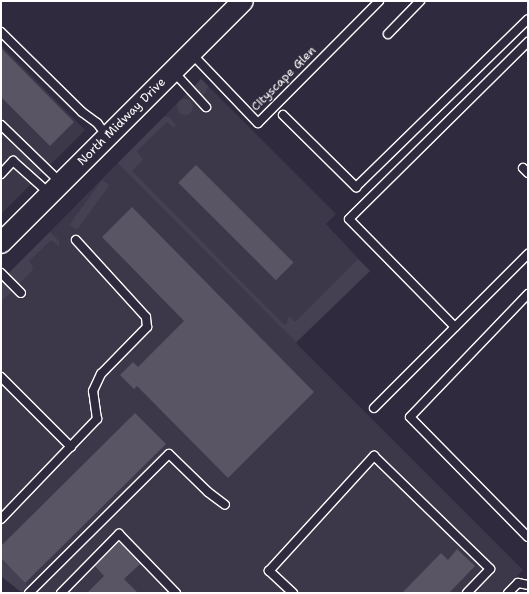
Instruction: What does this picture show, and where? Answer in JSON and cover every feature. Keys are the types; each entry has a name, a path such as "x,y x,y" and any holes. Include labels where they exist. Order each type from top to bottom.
{"street":[{"name":"North Midway Drive","path":"1,242 191,53 238,2"}],"lane":[{"name":"Cityscape Glen","path":"191,53 258,123 379,1"},
{"path":"388,34 420,1"},
{"path":"283,114 356,187 528,19"},
{"path":"1,32 82,112 97,123 108,137"},
{"path":"455,327 349,219 528,42"},
{"path":"173,71 206,107"},
{"path":"1,125 56,188"},
{"path":"1,174 13,161 56,188"},
{"path":"1,519 97,419 93,391 101,374 147,327 146,317 76,240"},
{"path":"374,408 528,254"},
{"path":"1,273 21,294"},
{"path":"528,294 410,417 528,537"},
{"path":"1,376 71,447"},
{"path":"29,593 169,454 225,505"},
{"path":"293,593 269,571 374,456 490,569 467,593"},
{"path":"61,593 119,534 176,593"},
{"path":"508,593 518,583 528,585"}],"shaded area":[{"path":"1,45 85,130 1,214"},
{"path":"201,79 336,214 326,224 370,271 296,343 523,570 500,593 22,593 1,576 1,281"},
{"path":"201,79 208,86 203,97 195,86"},
{"path":"182,99 188,99 193,104 191,113 188,115 182,115 177,110 177,104"},
{"path":"164,117 169,117 176,125 174,128 167,122 137,151 143,160 132,171 283,324 286,325 289,316 295,322 358,259 370,271 296,342 118,163"},
{"path":"102,180 109,185 77,230 70,224"},
{"path":"50,232 59,241 59,246 51,240 29,261 33,267 32,271 1,302 1,281"},
{"path":"1,558 28,586 21,592 1,576"}],"building":[{"path":"1,48 74,122 50,146 1,97"},
{"path":"196,165 294,263 276,280 178,183"},
{"path":"132,207 314,392 228,478 137,386 134,389 120,375 133,362 138,367 184,321 102,237"},
{"path":"135,413 166,444 25,583 1,558 1,546"},
{"path":"119,542 140,564 124,579 138,593 87,593 104,576 95,566"},
{"path":"457,549 475,566 449,593 402,593 441,553 448,560"}]}
